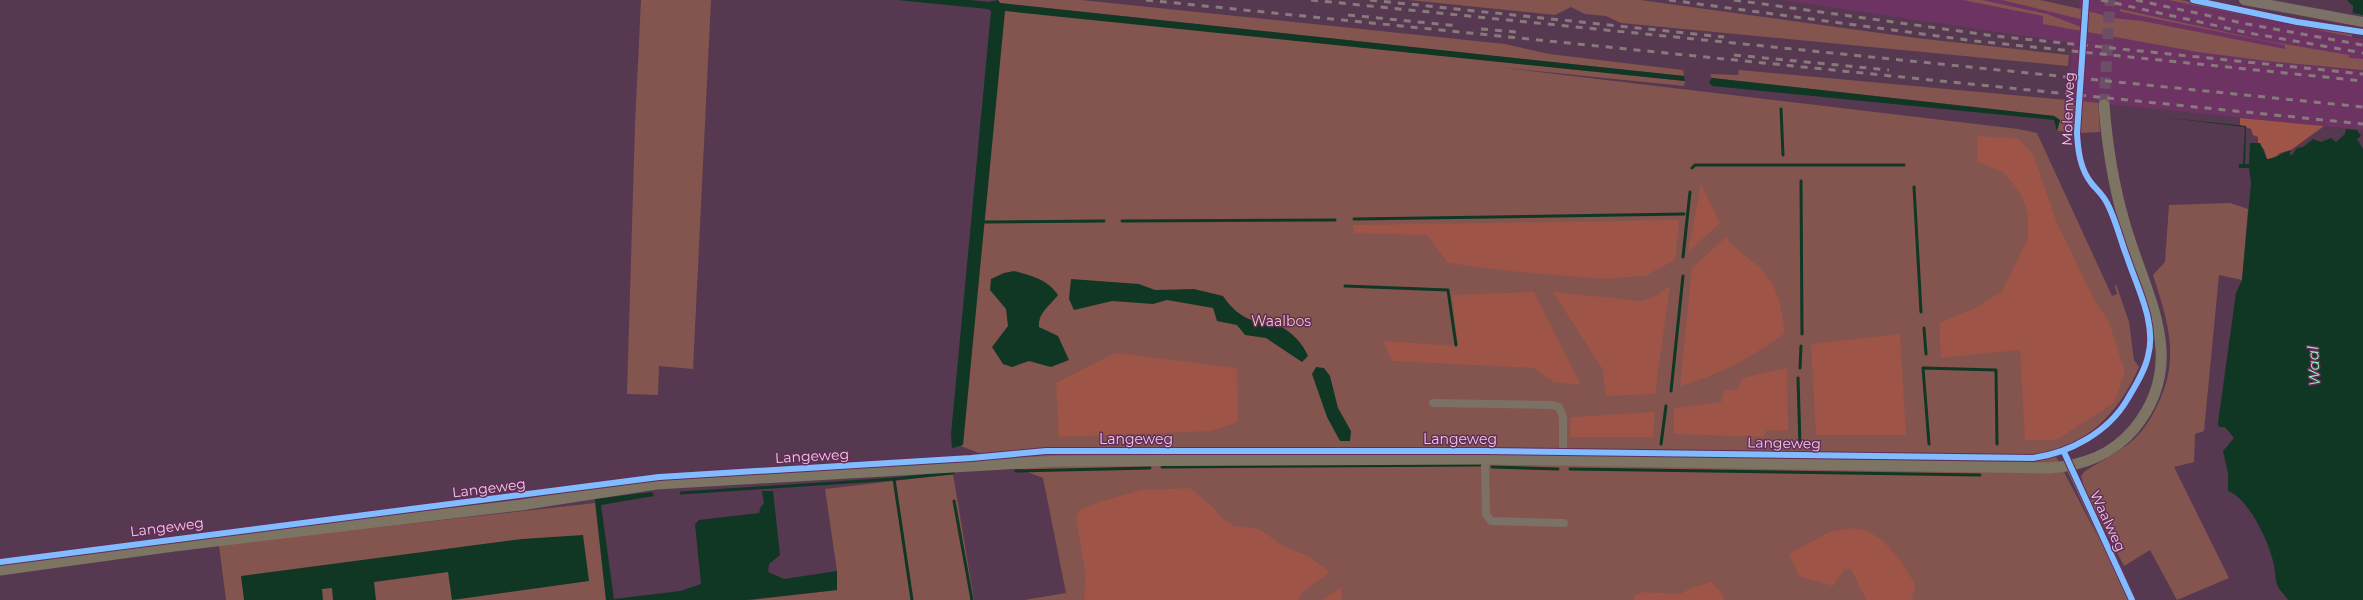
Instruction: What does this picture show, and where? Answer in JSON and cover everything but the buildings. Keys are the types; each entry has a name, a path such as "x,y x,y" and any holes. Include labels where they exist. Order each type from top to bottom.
{"main road":[{"name":"Langeweg","path":"0,570 189,545 521,505 656,484 1058,461 1485,459 2070,467 2087,462 2116,446 2141,420 2158,390 2163,353 2161,337 2124,223 2114,184 2104,105"}],"street":[{"path":"2244,0 2358,21"},
{"path":"1433,404 1552,405 1559,407 1563,417 1563,460"},
{"path":"1485,459 1486,514 1491,521 1564,523"},
{"name":"Waalweg","path":"2070,467 2132,600"}],"shaded area":[{"path":"1782,0 2021,0 2080,12 2080,0 2168,0 2363,39 2363,130 2069,100 2072,43"},
{"path":"2240,118 2324,126 2291,150 2280,153 2273,159 2267,159 2264,149 2258,143 2258,137 2253,135 2251,129 2240,125"},
{"path":"1977,136 2019,139 2033,154 2057,223 2095,301 2109,322 2125,372 2114,403 2056,440 2025,440 2020,350 1941,358 1939,323 1975,308 2002,291 2028,238 2028,213 2019,191 2003,172 1978,162"},
{"path":"1701,184 1720,223 1688,252"},
{"path":"1679,220 1675,260 1645,276 1602,279 1509,271 1448,263 1427,235 1354,233 1353,225"},
{"path":"1726,237 1737,250 1760,268 1771,282 1778,298 1785,333 1761,350 1722,371 1680,386 1692,268"},
{"path":"1670,286 1655,394 1606,396 1603,370 1553,292 1642,301 1655,296"},
{"path":"1534,292 1581,385 1554,382 1534,368 1392,361 1383,341 1458,346 1452,295"},
{"path":"1900,334 1906,435 1816,435 1811,344"},
{"path":"1115,353 1237,368 1238,422 1211,431 1059,437 1056,383"},
{"path":"1787,368 1788,431 1767,430 1763,437 1674,434 1674,408 1721,402 1724,391 1738,389 1742,378"},
{"path":"1655,412 1653,437 1570,437 1571,417"},
{"path":"1190,488 1210,504 1222,518 1234,526 1259,529 1285,547 1308,556 1330,572 1302,593 1298,600 1084,600 1086,578 1076,517 1080,510 1099,502 1141,490"},
{"path":"1851,528 1868,531 1883,541 1901,561 1915,584 1912,600 1866,600 1851,569 1845,569 1833,586 1799,576 1789,554 1829,532"},
{"path":"1712,582 1723,595 1724,600 1634,600 1633,597 1643,592 1680,594 1694,587"},
{"path":"1341,587 1342,600 1322,600"}],"green space":[{"path":"641,0 711,0 693,369 659,366 658,395 627,394 635,125"},
{"path":"998,0 1081,0 1505,44 1549,54 1683,70 1684,76 1000,3"},
{"path":"1409,0 1640,0 1916,38 2069,55 2068,66 1621,23 1606,16 1585,14 1571,7 1555,15"},
{"path":"1963,0 1982,0 2047,14 2081,27 2084,20 2002,0 2040,0 2081,9 2081,13 2087,14 2087,11 2103,15 2103,17 2142,21 2285,49 2285,45 2122,12 2120,9 2262,40 2349,55 2349,58 2363,59 2363,70 2267,61 2198,52 2043,24 2043,16"},
{"path":"2168,0 2181,0 2352,33 2352,37"},
{"name":"Waalbos","path":"1000,7 1148,25 1685,81 1684,86 1496,67 2018,129 2037,133 2112,296 2117,294 2115,287 2116,284 2129,322 2134,360 2139,367 2125,394 2105,419 2094,429 2068,446 2053,451 2131,600 1024,600 1066,593 1043,478 961,446"},
{"path":"1739,70 2077,101 2074,132 2057,131 2060,120 2054,116 1712,78 1710,74 1738,75"},
{"path":"2082,101 2098,103 2100,132 2079,133"},
{"path":"2230,203 2248,209 2242,280 2219,275 2204,431 2195,434 2194,462 2174,467 2229,578 2177,600 2150,550 2124,566 2085,491 2081,476 2085,471 2119,450 2138,435 2152,415 2163,392 2168,376 2170,343 2164,310 2153,275 2165,262 2169,205"},
{"path":"953,474 974,600 752,600 837,590 837,571 825,489"},
{"path":"595,503 606,600 226,600 219,545"}],"water":[{"path":"897,0 970,0 989,2 998,0 1000,3 1684,76 1685,81 1005,11 963,445 952,448 951,434 991,11 988,9"},
{"path":"2347,0 2363,0 2363,38 2352,37 2353,6"},
{"path":"1712,78 2054,116 2060,120 2057,131 2054,120 1712,86 1709,82"},
{"name":"Waal","path":"2161,117 2246,126 2245,164 2249,164 2250,143 2260,143 2267,159 2270,159 2291,150 2289,154 2292,155 2297,148 2303,147 2313,139 2321,142 2331,138 2336,142 2345,134 2346,129 2357,130 2361,136 2357,139 2363,149 2363,600 2288,600 2277,585 2274,564 2262,531 2243,502 2228,491 2228,473 2223,451 2234,438 2225,427 2219,427 2218,423 2236,293 2242,280 2251,183 2249,168 2239,168 2239,164 2243,164 2245,127"},
{"path":"1014,271 1039,279 1049,285 1058,295 1042,313 1039,327 1058,336 1069,360 1051,367 1029,361 1012,367 1003,364 992,347 1008,326 1006,309 990,290 991,279 1004,273"},
{"path":"1071,279 1139,284 1155,290 1194,289 1223,296 1233,308 1244,317 1256,322 1275,324 1293,335 1302,345 1308,356 1302,362 1266,338 1245,335 1237,325 1217,321 1213,308 1167,300 1153,304 1112,301 1074,310 1069,299"},
{"path":"1316,367 1324,368 1330,376 1338,408 1351,431 1350,441 1340,441 1327,417 1312,374"},
{"path":"762,491 773,491 780,555 769,564 768,572 784,579 837,571 837,590 746,600 606,600 595,499 652,492 654,496 601,505 614,599 680,591 701,584 695,524 699,520 759,513 761,506 764,504"},
{"path":"583,535 589,581 452,600 448,572 374,582 376,600 333,600 332,588 322,589 323,600 244,600 241,576 522,539"}],"pier":[{"path":"2353,13 2363,15 2363,38 2352,37"}],"waterway":[{"path":"1781,109 1783,155"},
{"path":"1692,168 1695,165 1904,165"},
{"path":"1801,181 1802,334"},
{"path":"1914,187 1921,312"},
{"path":"1683,257 1690,192"},
{"path":"1354,219 1684,214"},
{"path":"1122,221 1335,220"},
{"path":"985,222 1104,221"},
{"path":"1671,391 1683,276"},
{"path":"1345,286 1448,290 1456,345"},
{"path":"1924,328 1926,354"},
{"path":"1800,368 1801,346"},
{"path":"1929,444 1923,368 1996,370 1997,444"},
{"path":"1798,378 1800,445"},
{"path":"1661,444 1666,406"},
{"path":"1162,467 1480,465"},
{"path":"1492,467 1558,469"},
{"path":"1016,471 1150,468"},
{"path":"1570,469 1980,475"},
{"path":"681,493 894,479 953,473"},
{"path":"894,479 912,600"},
{"path":"954,501 972,600"}],"tunnel":[{"path":"2104,105 2110,0"}],"railway":[{"path":"1146,0 2363,124"},
{"path":"1311,0 2363,107"},
{"path":"1370,0 1724,37"},
{"path":"1669,0 1975,41 2363,81"},
{"path":"1734,0 1995,36 2363,74"},
{"path":"2101,0 2249,33 2363,53"},
{"path":"2136,0 2247,24 2363,45"},
{"path":"1348,15 1459,26"},
{"path":"1481,29 1517,32"},
{"path":"1734,55 1889,70"}],"cycle path":[{"name":"Molenweg","path":"0,562 659,477 971,458 1046,451 1485,451 2033,458 2047,455 2074,446 2087,439 2110,422 2127,400 2145,367 2150,344 2150,331 2145,306 2113,216 2102,195 2088,178 2082,166 2079,153 2077,133 2086,0"},
{"path":"2193,0 2297,22 2363,32"},
{"path":"2064,452 2132,600"}]}
